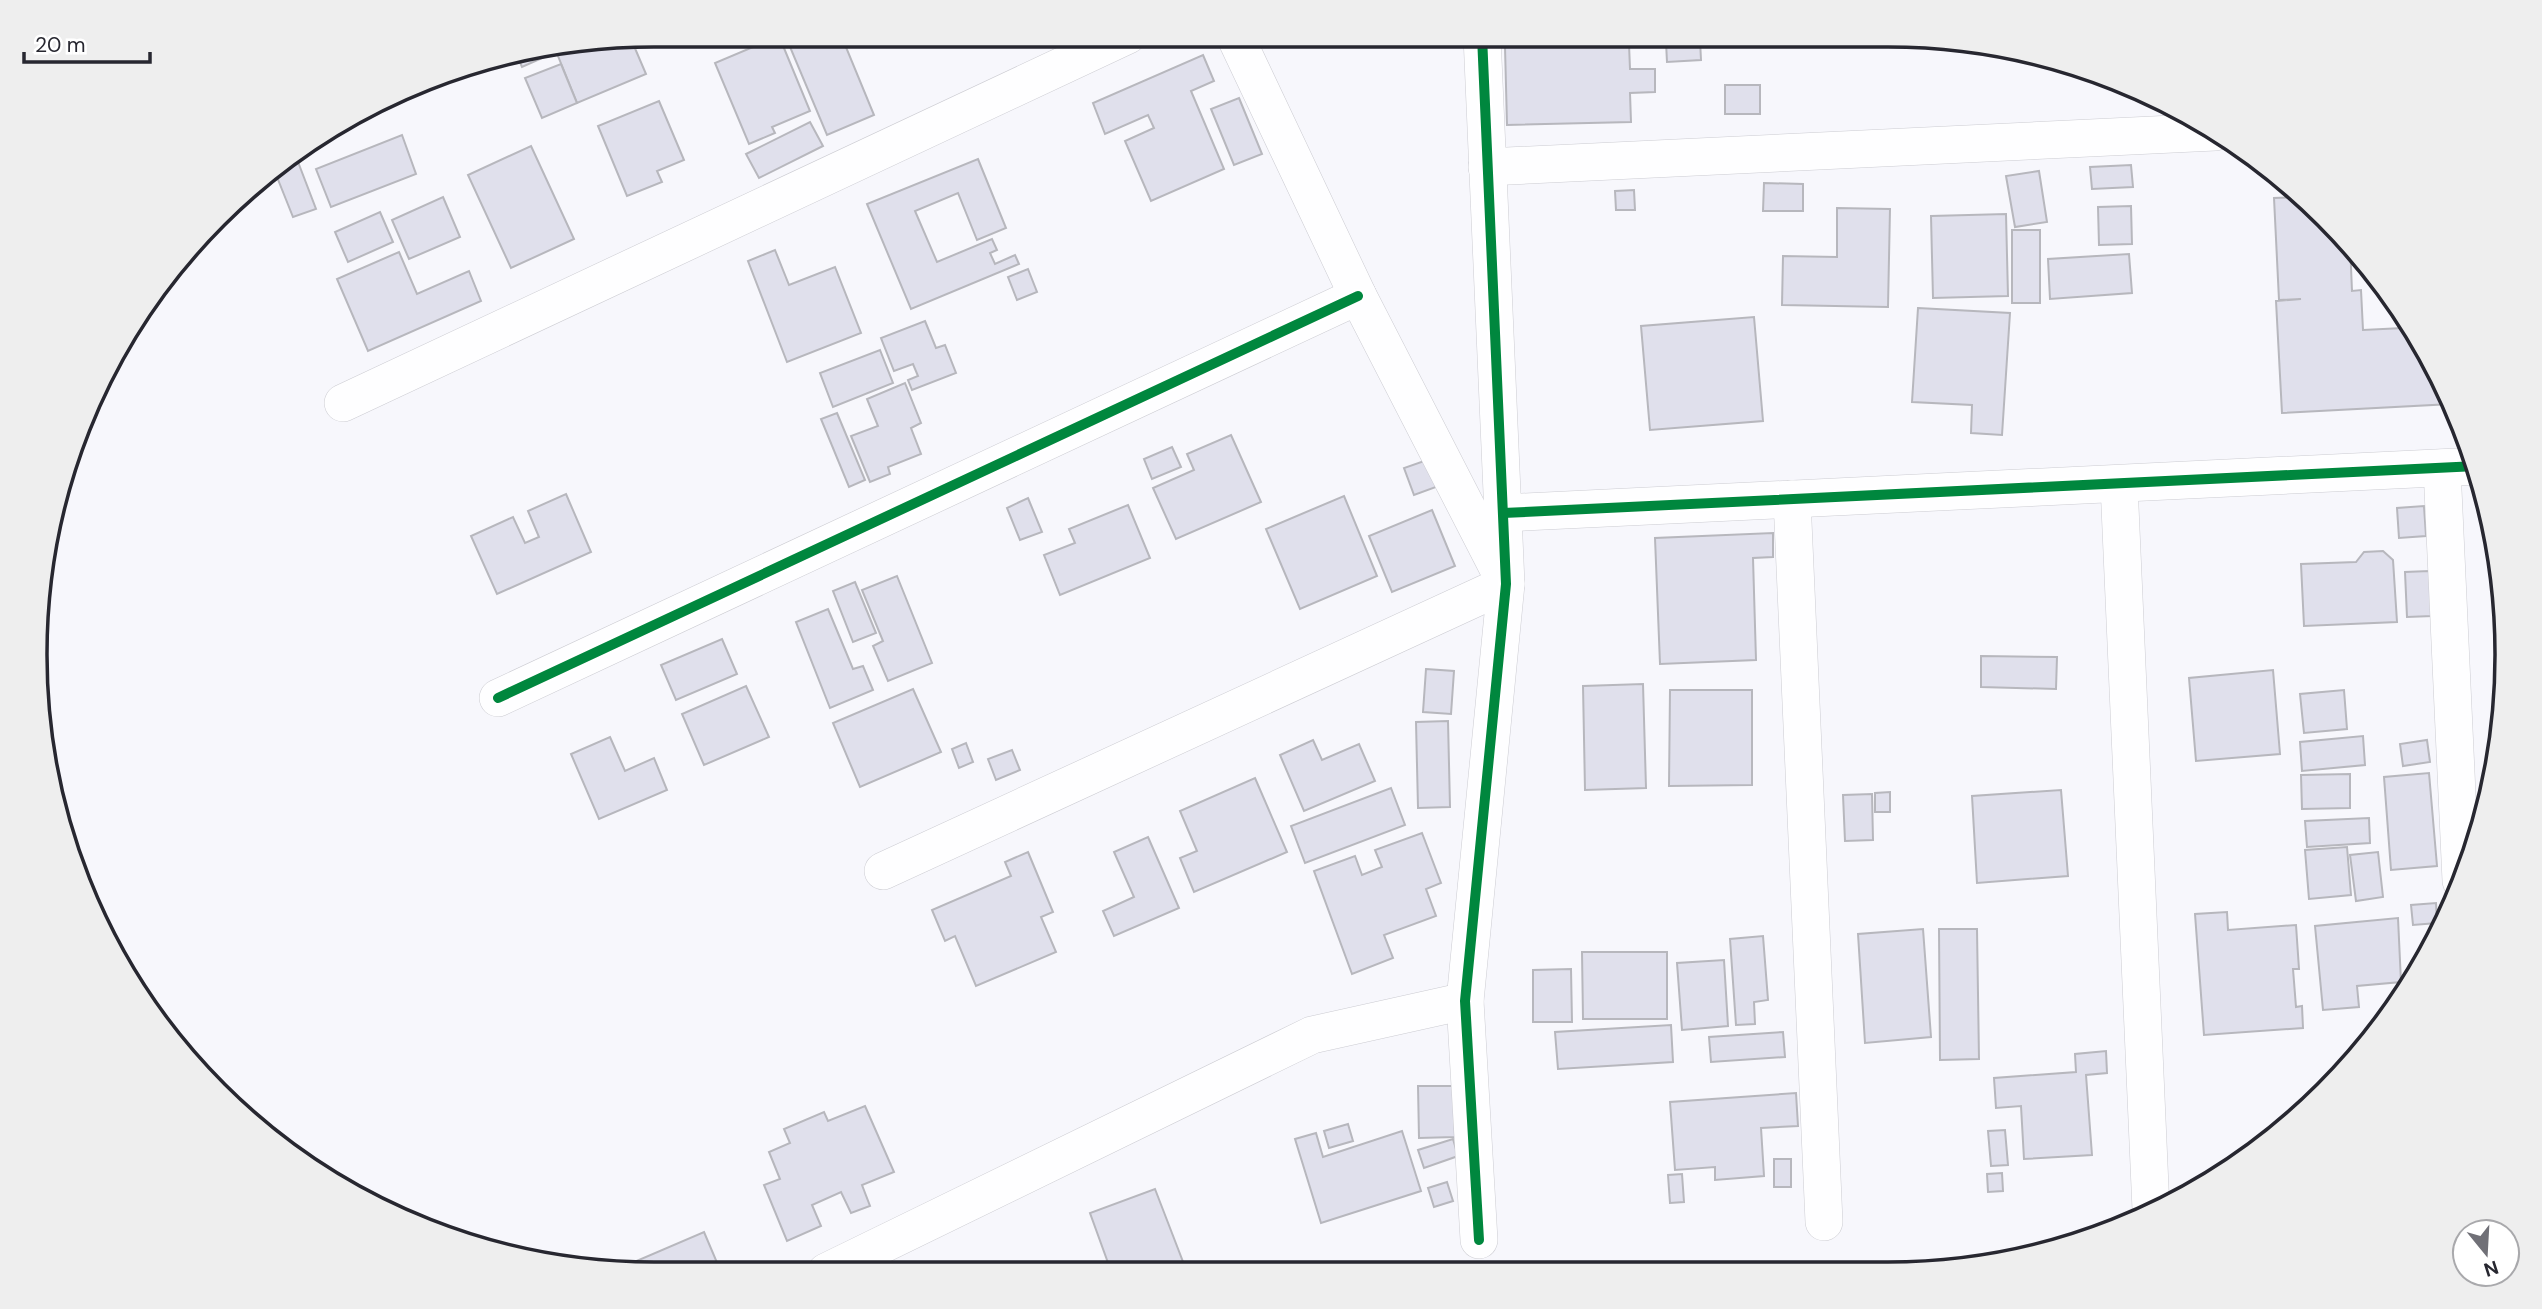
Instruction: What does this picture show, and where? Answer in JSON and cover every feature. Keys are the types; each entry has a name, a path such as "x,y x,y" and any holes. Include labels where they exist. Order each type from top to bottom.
{"street":[{"path":"344,403 1105,47"},
{"path":"1240,47 1358,296 1506,584"},
{"path":"1479,1241 1465,1000 1506,584 1483,47"},
{"path":"1488,167 2197,133"},
{"path":"498,698 1358,296"},
{"path":"1503,513 2460,467 2461,855"},
{"path":"2119,484 2151,1202"},
{"path":"1792,499 1824,1222"},
{"path":"883,871 1506,584"},
{"path":"847,1262 1312,1035 1465,1000"}],"building":[{"path":"753,47 784,47 810,111 772,127 775,133 749,144 715,63"},
{"path":"790,47 846,47 874,115 827,135"},
{"path":"1505,47 1629,47 1630,69 1655,69 1655,92 1630,93 1631,122 1507,125"},
{"path":"1666,47 1700,47 1701,60 1667,62"},
{"path":"635,48 646,74 577,103 558,55"},
{"path":"1203,55 1214,81 1191,91 1224,169 1151,201 1125,141 1154,128 1148,115 1105,134 1093,103"},
{"path":"543,58 522,67 520,63"},
{"path":"561,64 577,103 542,118 525,78"},
{"path":"1725,85 1760,85 1760,114 1725,114"},
{"path":"1239,98 1262,154 1234,165 1211,109"},
{"path":"659,101 684,160 657,171 662,182 627,196 598,126"},
{"path":"810,122 823,146 759,178 746,154"},
{"path":"402,135 416,174 331,207 316,169"},
{"path":"531,146 574,239 511,268 468,175"},
{"path":"978,159 1006,228 977,240 958,193 915,211 937,262 992,239 997,250 990,253 995,264 1015,255 1019,264 911,309 867,204"},
{"path":"299,163 316,209 293,217 278,179"},
{"path":"2131,165 2133,187 2092,189 2090,167"},
{"path":"2039,171 2047,222 2015,227 2006,176"},
{"path":"1764,183 1803,184 1803,211 1763,211"},
{"path":"1634,190 1635,210 1616,210 1615,191"},
{"path":"443,197 460,237 409,259 392,220"},
{"path":"2274,198 2287,198 2344,254 2351,262 2352,291 2361,290 2363,330 2399,328 2441,405 2282,413 2276,301 2301,299 2279,300"},
{"path":"2131,206 2132,244 2099,245 2098,207"},
{"path":"1837,208 1890,209 1888,307 1782,305 1783,256 1837,257"},
{"path":"380,212 393,242 348,262 335,232"},
{"path":"2006,214 2008,296 1933,298 1931,216"},
{"path":"2012,230 2040,230 2040,303 2012,303"},
{"path":"775,250 789,285 835,267 861,333 787,362 748,261"},
{"path":"399,252 417,294 469,271 481,301 368,351 337,279"},
{"path":"2129,254 2132,293 2050,299 2048,259"},
{"path":"1028,269 1037,292 1017,300 1008,277"},
{"path":"1918,308 2010,313 2002,435 1971,433 1972,405 1912,402"},
{"path":"1754,317 1763,421 1650,430 1641,326"},
{"path":"925,321 936,348 945,345 956,373 912,390 908,380 918,376 913,364 894,371 881,338"},
{"path":"880,350 893,383 833,407 820,373"},
{"path":"905,383 921,423 911,428 921,454 888,467 890,474 870,482 851,436 878,426 867,399"},
{"path":"837,413 865,480 849,487 821,419"},
{"path":"1231,435 1261,502 1176,539 1153,488 1194,470 1187,454"},
{"path":"1172,447 1181,467 1152,479 1144,459"},
{"path":"1427,460 1436,487 1414,495 1404,468"},
{"path":"566,494 591,552 497,594 471,536 513,517 525,543 539,537 528,511"},
{"path":"1344,496 1377,576 1300,609 1266,529"},
{"path":"1028,498 1042,532 1020,540 1007,508"},
{"path":"1128,505 1150,558 1060,595 1044,555 1075,543 1069,529"},
{"path":"2424,506 2426,536 2399,538 2397,508"},
{"path":"1432,510 1455,566 1392,592 1369,536"},
{"path":"1773,533 1773,557 1753,558 1756,660 1660,664 1655,538"},
{"path":"2383,551 2393,560 2397,622 2304,626 2301,564 2356,562 2364,552"},
{"path":"2429,571 2432,616 2407,617 2405,572"},
{"path":"897,576 932,663 888,681 873,646 883,641 862,590"},
{"path":"855,582 876,633 853,642 833,591"},
{"path":"828,609 853,669 863,666 873,690 830,708 796,622"},
{"path":"722,639 737,674 676,700 661,665"},
{"path":"1981,656 2057,657 2056,689 1981,687"},
{"path":"1426,669 1454,671 1451,714 1423,712"},
{"path":"2273,670 2280,754 2196,761 2189,678"},
{"path":"1643,684 1646,788 1585,790 1583,686"},
{"path":"746,686 769,737 704,765 682,714"},
{"path":"913,689 941,752 860,787 833,723"},
{"path":"1670,690 1752,690 1752,785 1669,786"},
{"path":"2344,690 2347,729 2304,733 2300,694"},
{"path":"1448,721 1450,807 1418,808 1416,722"},
{"path":"2363,736 2365,765 2302,771 2300,742"},
{"path":"610,737 625,771 654,758 667,790 599,819 571,754"},
{"path":"1313,740 1322,760 1359,744 1375,781 1304,811 1280,755"},
{"path":"2427,740 2430,762 2403,766 2400,744"},
{"path":"966,743 973,762 959,768 952,749"},
{"path":"1012,750 1020,770 996,780 988,759"},
{"path":"2429,773 2437,866 2391,870 2384,777"},
{"path":"2350,774 2350,808 2302,809 2301,775"},
{"path":"1255,778 1287,852 1194,892 1180,858 1197,851 1180,811"},
{"path":"1391,788 1405,825 1305,863 1291,826"},
{"path":"2061,790 2068,876 1977,883 1972,796"},
{"path":"1890,792 1890,812 1875,812 1875,793"},
{"path":"1872,794 1873,840 1845,841 1843,795"},
{"path":"2369,818 2370,843 2307,847 2305,821"},
{"path":"1422,833 1441,883 1426,889 1436,916 1384,935 1393,958 1352,974 1314,871 1355,856 1362,875 1382,867 1375,850"},
{"path":"1148,837 1179,908 1114,936 1103,911 1134,897 1114,852"},
{"path":"2347,847 2351,895 2309,899 2305,850"},
{"path":"1028,852 1053,912 1041,917 1056,952 976,986 955,936 945,941 932,910 1011,876 1005,862"},
{"path":"2378,852 2383,897 2356,901 2350,855"},
{"path":"2436,903 2437,913 2432,923 2413,925 2411,905"},
{"path":"2227,912 2228,930 2296,925 2299,969 2293,969 2296,1007 2302,1006 2303,1028 2204,1035 2195,914"},
{"path":"2398,918 2401,978 2398,982 2357,986 2359,1007 2323,1010 2315,926"},
{"path":"1923,929 1931,1037 1865,1043 1858,934"},
{"path":"1939,929 1977,929 1979,1059 1940,1060"},
{"path":"1763,936 1768,1000 1754,1002 1755,1024 1736,1025 1730,939"},
{"path":"1582,952 1667,952 1667,1019 1583,1019"},
{"path":"1724,960 1728,1026 1682,1030 1677,963"},
{"path":"1571,969 1572,1022 1533,1022 1533,970"},
{"path":"1671,1025 1673,1062 1558,1069 1555,1032"},
{"path":"1783,1032 1785,1057 1711,1062 1709,1037"},
{"path":"2106,1051 2107,1073 2086,1075 2092,1155 2024,1159 2021,1106 1996,1108 1994,1078 2076,1072 2075,1054"},
{"path":"1418,1086 1454,1086 1455,1137 1419,1138"},
{"path":"1796,1093 1798,1126 1761,1128 1764,1176 1715,1180 1715,1167 1675,1170 1670,1102"},
{"path":"865,1106 894,1172 862,1185 870,1206 851,1213 841,1192 812,1205 821,1226 787,1241 764,1185 780,1179 769,1152 790,1143 784,1129 824,1112 828,1121"},
{"path":"1348,1124 1353,1141 1329,1148 1324,1131"},
{"path":"2005,1130 2008,1165 1991,1166 1988,1131"},
{"path":"1402,1131 1421,1191 1321,1223 1295,1139 1316,1133 1323,1157"},
{"path":"1453,1139 1458,1156 1424,1168 1418,1150"},
{"path":"1774,1159 1791,1159 1791,1187 1774,1187"},
{"path":"2002,1173 2003,1191 1988,1192 1987,1174"},
{"path":"1682,1174 1684,1202 1670,1203 1668,1175"},
{"path":"1447,1182 1453,1201 1434,1207 1428,1188"},
{"path":"1155,1189 1183,1262 1108,1262 1090,1213"},
{"path":"704,1232 717,1262 654,1262 636,1261"}],"cycle path":[{"path":"1479,1240 1465,1001 1506,584 1482,47"},
{"path":"498,698 1358,296"},
{"path":"1503,513 2465,467"}]}
